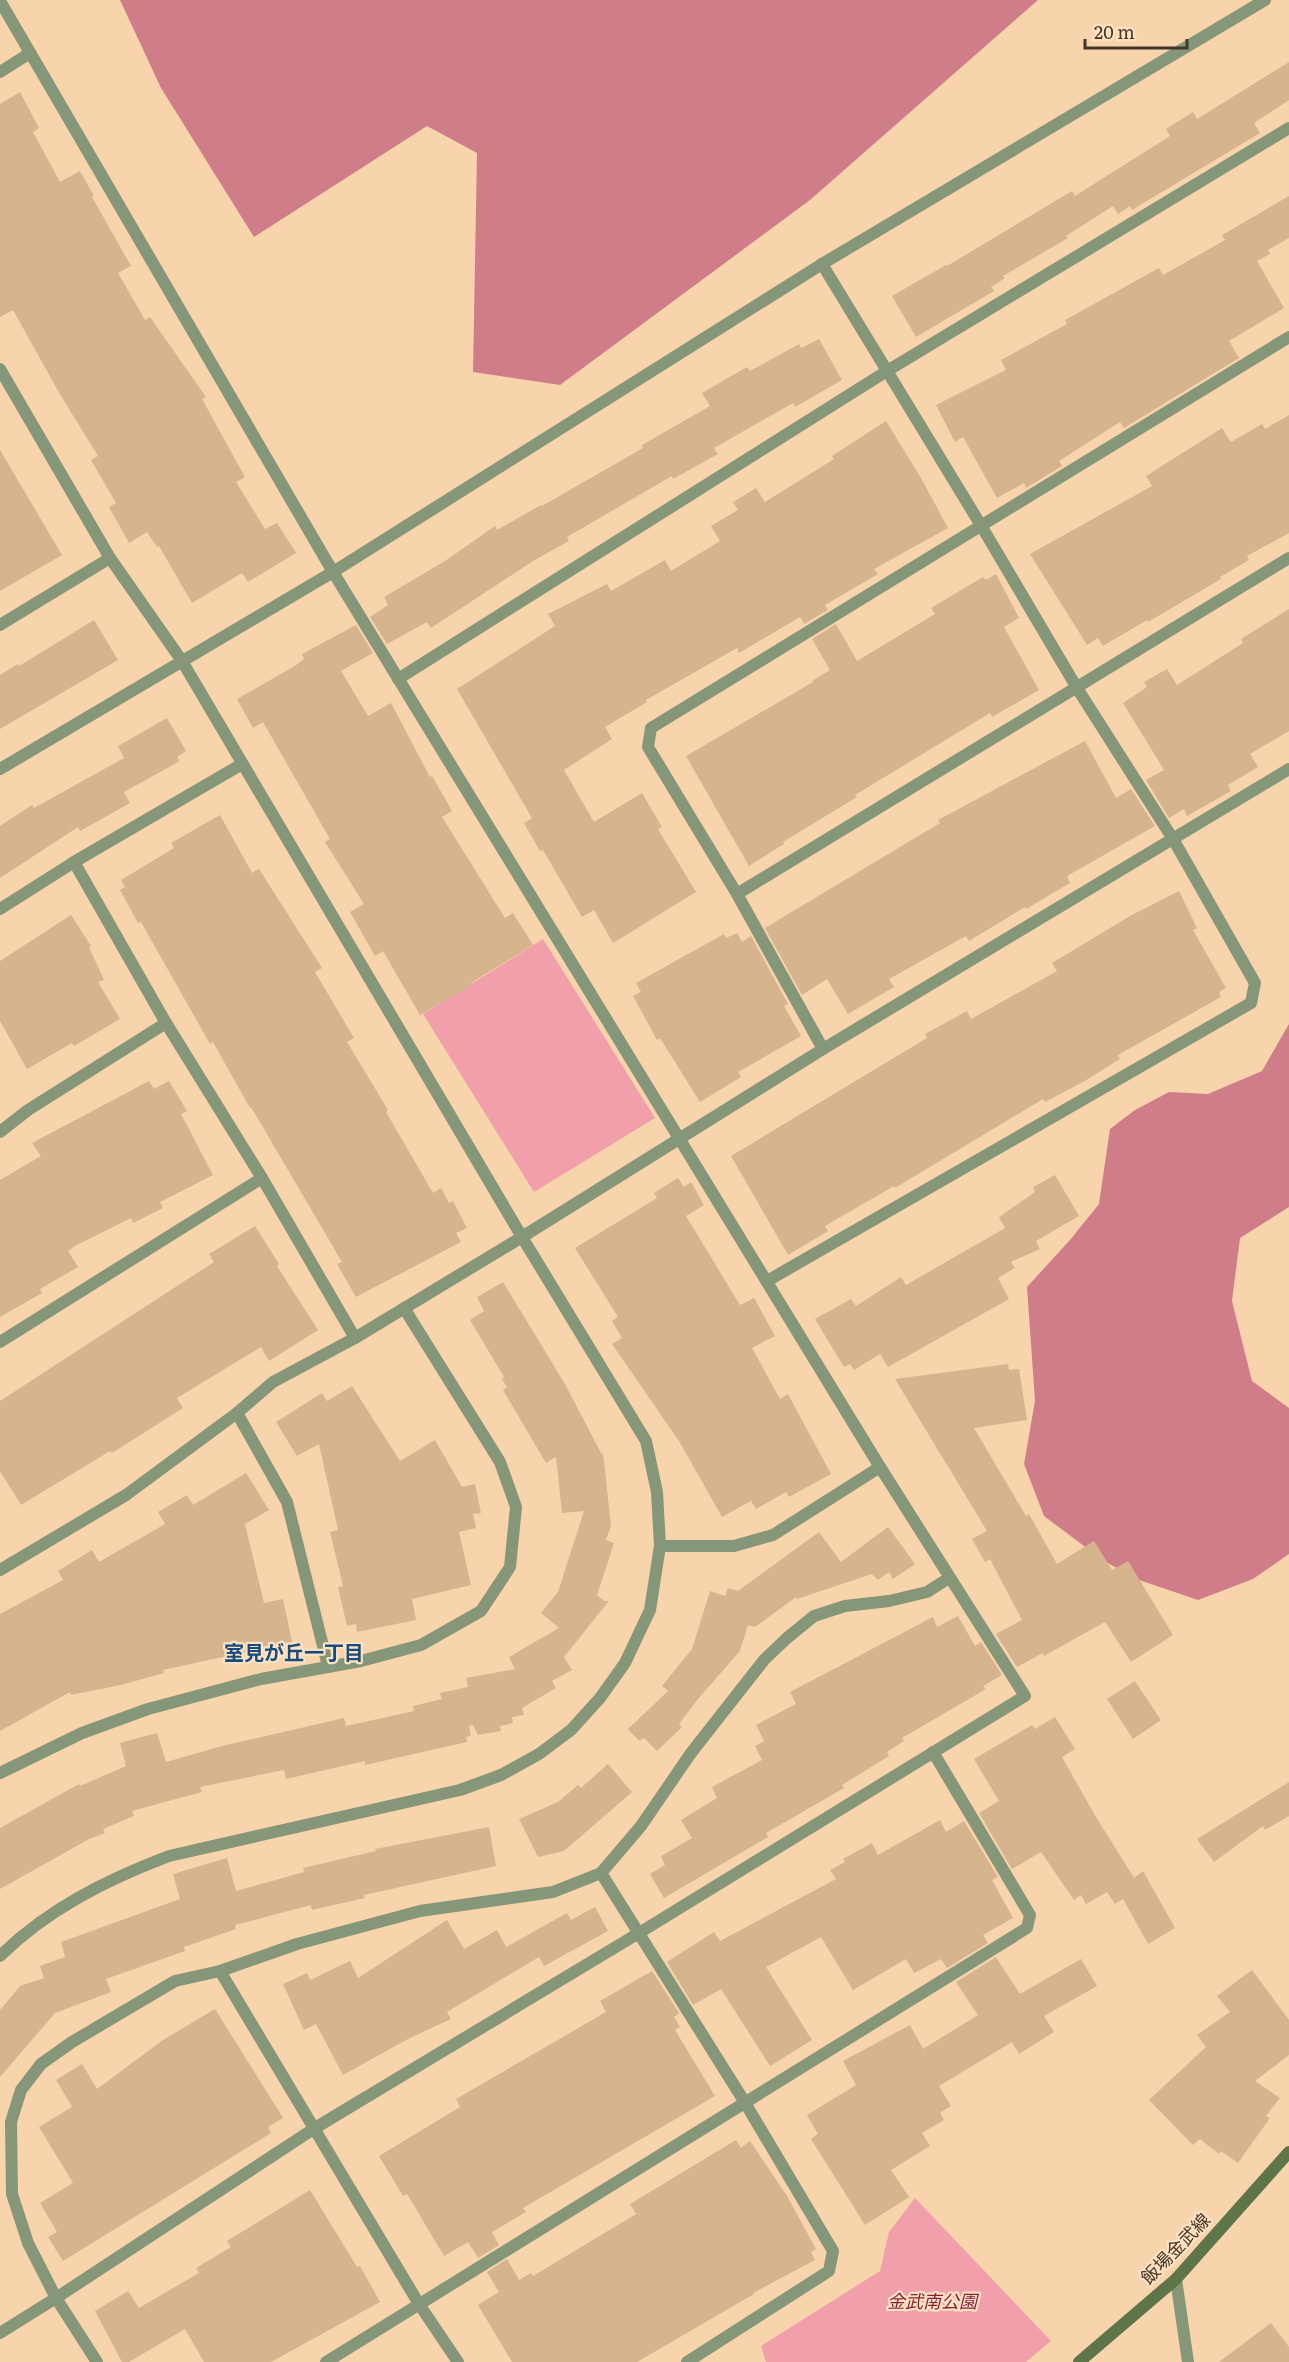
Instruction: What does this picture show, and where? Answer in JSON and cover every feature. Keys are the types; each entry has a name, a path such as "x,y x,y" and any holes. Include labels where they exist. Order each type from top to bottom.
{"main road":[{"name":"飯場金武線","path":"1079,2362 1176,2280 1289,2152"}],"street":[{"path":"0,769 333,572 822,264 1265,0"},
{"path":"0,1 333,572 880,1467 1024,1696 639,1933 315,2128 0,2333"},
{"path":"0,72 30,53"},
{"path":"398,679 887,371 1289,128"},
{"path":"767,1281 1251,1003 1255,983 1173,839 1077,688 822,264"},
{"path":"823,1049 737,894 648,747 651,728 1289,337"},
{"path":"0,369 110,558 182,661 522,1237 646,1441 657,1492 660,1546 650,1610 625,1663 600,1698 571,1730 539,1754 501,1775 460,1790 169,1856 127,1872 84,1893 49,1915 0,1956"},
{"path":"0,625 110,558"},
{"path":"737,894 1289,558"},
{"path":"0,909 74,862 242,764"},
{"path":"0,1570 126,1494 237,1413 273,1382 356,1338 823,1049 1289,769"},
{"path":"74,862 166,1023 262,1178 356,1338"},
{"path":"0,1132 28,1110 166,1023"},
{"path":"0,1342 262,1178"},
{"path":"0,1773 82,1734 148,1709 261,1679 361,1661 420,1645 481,1611 510,1567 516,1507 500,1462 404,1308"},
{"path":"237,1413 287,1502 328,1666"},
{"path":"660,1546 734,1546 773,1535 880,1467"},
{"path":"97,2362 56,2298 28,2243 12,2194 11,2122 21,2090 41,2064 175,1981 220,1971 297,1944 420,1911 553,1892 602,1873 641,1826 691,1753 764,1660 787,1638 814,1616 845,1606 927,1592 949,1578"},
{"path":"326,2362 744,2101 1027,1928 1030,1916 933,1752"},
{"path":"602,1873 744,2101 833,2250 829,2271 687,2362"},
{"path":"220,1971 419,2304 458,2362"},
{"path":"1176,2280 1188,2362"}],"green space":[{"path":"543,939 655,1118 534,1192 423,1014"},
{"name":"金武南公園","path":"915,2198 1051,2341 1026,2362 766,2362 761,2346 880,2271 889,2232"}],"shaded area":[{"path":"120,0 1038,0 810,200 560,385 473,372 477,153 427,126 254,237 161,88"},
{"path":"1289,1024 1289,1207 1240,1238 1232,1301 1252,1381 1289,1408 1289,1554 1253,1579 1198,1600 1139,1580 1104,1561 1044,1516 1024,1464 1035,1401 1027,1287 1099,1204 1110,1129 1135,1110 1169,1092 1208,1094 1262,1071"}],"building":[{"path":"1289,62 1289,100 1254,123 1260,133 1132,210 1130,206 1118,214 1113,206 1066,236 1068,238 1003,276 1005,278 991,287 994,291 916,337 892,296 1072,191 1075,196 1170,136 1166,129 1193,112 1197,119"},
{"path":"20,92 39,128 33,132 60,182 80,171 131,266 118,273 145,320 150,317 206,397 202,399 245,477 236,482 265,529 277,523 296,553 248,582 242,573 192,603 159,546 157,547 147,532 129,543 109,507 116,503 91,460 98,456 13,310 0,317 0,104"},
{"path":"1289,196 1289,238 1268,250 1270,254 1257,261 1284,308 1229,341 1239,358 1124,428 1120,422 1059,461 1062,466 1026,488 1024,483 997,498 963,437 955,442 936,405 1006,370 1001,360 1067,324 1065,320 1159,268 1163,275 1225,240 1222,235"},
{"path":"819,339 842,380 795,407 793,403 714,448 718,454 673,479 672,476 567,537 569,541 533,561 431,628 427,622 387,644 370,617 388,605 384,597 445,561 495,526 497,530 542,506 643,448 642,445 710,406 702,393 747,367 750,371 799,344 801,348"},
{"path":"1289,415 1289,533 1247,556 1249,560 1220,577 1221,579 1148,622 1147,620 1103,646 1098,638 1087,645 1030,554 1152,486 1146,476 1222,428 1231,442 1262,424 1265,429"},
{"path":"886,421 948,528 874,569 878,574 825,605 828,610 804,624 800,617 739,653 737,648 646,700 647,702 605,727 612,739 564,770 594,822 642,793 662,827 658,829 696,892 613,943 594,910 582,917 543,850 540,851 524,823 532,818 457,689 555,626 548,614 607,584 611,591 665,560 671,571 720,541 711,526 738,510 733,502 756,488 765,502 834,459 832,456"},
{"path":"0,450 62,555 0,591"},
{"path":"996,574 1019,618 1004,627 1039,690 992,717 990,713 855,795 857,797 783,842 784,844 749,866 686,756 830,670 812,639 836,624 857,661 935,614 931,608 983,577 986,580"},
{"path":"1289,609 1289,731 1250,754 1258,767 1228,785 1231,791 1187,816 1184,809 1169,818 1146,780 1164,770 1123,703 1147,687 1144,682 1167,669 1177,685 1243,643 1241,639"},
{"path":"94,620 118,660 0,729 0,675 18,664 19,666"},
{"path":"356,625 373,653 341,671 368,716 391,703 430,777 432,776 452,811 442,817 505,918 513,913 533,945 471,983 472,985 420,1015 383,951 375,956 350,912 364,904 325,842 330,839 263,722 253,728 237,699 295,666 304,659 302,654"},
{"path":"167,718 186,751 177,757 180,761 124,792 130,803 80,831 78,827 0,878 0,826 32,805 34,808 124,758 118,746"},
{"path":"1085,741 1116,798 1131,789 1155,826 1067,876 1070,883 1026,909 1025,907 969,941 966,936 889,979 894,987 848,1014 827,979 802,995 765,928 940,823 938,820"},
{"path":"220,815 252,873 259,869 322,968 315,972 354,1038 347,1042 388,1110 386,1112 433,1193 441,1188 449,1203 453,1201 467,1228 456,1233 461,1242 356,1297 337,1264 342,1262 213,1042 210,1044 141,922 138,923 120,890 125,887 121,880 174,848 171,843"},
{"path":"1179,891 1197,928 1193,930 1226,988 1219,992 1221,997 1118,1055 1120,1059 1083,1082 1045,1102 1043,1099 895,1188 894,1186 825,1226 828,1231 788,1255 731,1156 927,1038 925,1034 967,1011 971,1019 1057,971 1052,963 1130,916"},
{"path":"71,915 91,946 89,947 104,980 98,982 120,1019 74,1046 72,1043 27,1069 0,1021 0,961"},
{"path":"737,933 742,942 751,936 788,1004 784,1006 801,1036 738,1072 741,1077 700,1102 660,1038 657,1040 633,996 641,992 636,983 724,934 726,938"},
{"path":"149,1081 154,1089 169,1081 187,1111 181,1114 213,1175 160,1202 163,1208 133,1223 131,1218 75,1246 68,1251 78,1267 40,1289 42,1293 0,1317 0,1180 41,1156 32,1143"},
{"path":"1055,1175 1079,1216 1036,1241 1040,1249 1011,1262 1015,1268 998,1278 1009,1299 888,1367 880,1354 854,1370 850,1364 844,1367 815,1319 851,1299 856,1306 901,1277 906,1285 1005,1228 999,1217 1035,1192 1033,1187"},
{"path":"678,1178 684,1187 691,1182 704,1205 686,1216 740,1305 754,1298 775,1336 752,1348 780,1399 788,1394 831,1474 789,1497 786,1492 756,1509 751,1501 722,1517 679,1441 612,1344 622,1338 612,1321 618,1317 575,1248 657,1198 654,1193"},
{"path":"255,1226 279,1264 277,1266 318,1330 269,1361 261,1347 177,1398 183,1408 112,1453 110,1451 21,1505 0,1471 0,1401 214,1262 209,1254"},
{"path":"503,1282 565,1384 602,1455 603,1452 611,1526 606,1540 614,1543 597,1595 604,1601 609,1601 564,1657 572,1670 552,1681 556,1688 522,1708 524,1715 512,1717 513,1723 500,1726 501,1731 478,1735 473,1725 469,1726 471,1736 466,1737 467,1742 365,1765 365,1761 286,1779 284,1770 200,1787 202,1792 132,1811 134,1816 103,1829 105,1833 89,1839 0,1889 0,1828 79,1784 80,1786 126,1766 120,1743 157,1733 166,1762 222,1746 344,1718 346,1726 414,1711 413,1706 442,1699 440,1693 468,1687 466,1678 515,1669 509,1657 559,1628 541,1613 558,1592 584,1511 562,1513 556,1457 546,1463 503,1390 507,1387 502,1379 504,1377 470,1320 484,1311 477,1297"},
{"path":"1008,1364 1009,1370 1019,1369 1027,1420 974,1428 1026,1516 1029,1514 1057,1564 1094,1541 1112,1570 1128,1561 1173,1635 1131,1662 1105,1622 1044,1656 1043,1653 1017,1667 996,1634 1022,1620 990,1559 985,1562 972,1539 987,1531 895,1379"},
{"path":"352,1386 400,1461 435,1440 462,1487 475,1484 481,1513 473,1514 476,1528 459,1532 471,1585 412,1599 416,1620 357,1632 356,1624 347,1626 338,1587 343,1586 330,1532 338,1530 319,1444 297,1456 276,1422 322,1393 327,1401"},
{"path":"246,1473 269,1510 245,1524 264,1603 283,1599 292,1642 163,1670 164,1673 121,1685 71,1695 70,1692 0,1731 0,1614 63,1580 58,1571 92,1550 99,1562 165,1524 158,1512 187,1495 193,1505"},
{"path":"888,1527 915,1564 893,1579 889,1572 878,1580 872,1574 797,1599 796,1597 755,1627 748,1625 740,1651 698,1699 679,1724 682,1727 657,1751 644,1738 639,1741 628,1729 668,1691 662,1686 692,1649 710,1591 725,1596 728,1588 738,1591 819,1532 841,1562"},
{"path":"958,1616 975,1646 981,1642 1002,1675 983,1686 986,1689 902,1738 904,1741 887,1752 889,1756 842,1785 844,1788 766,1833 768,1837 664,1898 650,1874 665,1865 661,1856 692,1838 681,1820 717,1798 712,1787 762,1760 755,1746 764,1741 756,1725 796,1704 790,1692 933,1617 937,1627"},
{"path":"1135,1681 1161,1720 1133,1739 1107,1699"},
{"path":"1055,1717 1075,1749 1062,1757 1096,1817 1134,1878 1143,1871 1175,1928 1148,1944 1123,1899 1115,1904 1107,1892 1086,1904 1081,1895 1074,1900 1041,1852 1012,1869 979,1813 999,1801 974,1759 1032,1725 1035,1729"},
{"path":"608,1764 632,1792 564,1851 538,1857 519,1819 558,1802 578,1785 581,1788"},
{"path":"1289,1782 1289,1816 1265,1830 1263,1826 1214,1862 1197,1839"},
{"path":"940,1820 946,1832 964,1821 998,1877 992,1880 1013,1918 983,1935 988,1943 947,1968 941,1959 914,1973 906,1959 853,1990 821,1937 766,1967 812,2040 770,2066 721,1989 693,2005 667,1962 714,1932 720,1941 836,1879 830,1870 845,1862 843,1859 872,1843 878,1855"},
{"path":"489,1827 496,1866 364,1895 365,1898 312,1910 311,1905 235,1925 236,1929 184,1947 185,1951 106,1979 111,1992 55,2013 0,2077 0,2010 20,1986 44,1978 40,1966 65,1957 61,1942 180,1899 173,1874 227,1858 236,1891 304,1872 303,1868 376,1851 375,1849"},
{"path":"595,1907 608,1931 544,1966 539,1957 447,2012 451,2019 408,2039 343,2075 316,2024 304,2030 283,1984 307,1973 310,1980 350,1961 358,1978 447,1920 464,1949 497,1930 506,1947 567,1913 571,1920"},
{"path":"996,1957 1020,1994 1081,1959 1097,1986 1044,2016 1054,2032 1019,2054 1012,2042 939,2086 951,2106 940,2113 944,2120 922,2133 930,2146 891,2170 909,2197 865,2225 811,2139 818,2134 807,2115 856,2085 843,2061 910,2025 923,2049 978,2015 956,1982"},
{"path":"1252,1970 1289,2020 1289,2055 1255,2081 1280,2098 1266,2116 1270,2118 1238,2163 1221,2151 1219,2154 1200,2139 1193,2145 1149,2100 1206,2047 1197,2035 1230,2012 1217,1996"},
{"path":"652,1971 679,2013 674,2017 680,2027 675,2030 715,2096 523,2208 526,2212 492,2232 499,2245 478,2258 468,2242 444,2256 407,2194 403,2196 379,2156 460,2107 456,2099 606,2012 600,2001"},
{"path":"215,2009 283,2118 268,2127 271,2133 63,2261 48,2237 57,2232 40,2203 73,2183 39,2127 72,2107 56,2080 82,2064 97,2089 163,2040"},
{"path":"736,2140 741,2148 750,2141 787,2196 816,2249 811,2252 815,2260 753,2293 637,2362 512,2362 478,2305 499,2292 487,2272 507,2259 519,2280 531,2273 533,2276 636,2214 630,2204"},
{"path":"310,2190 357,2267 360,2266 380,2302 271,2362 204,2362 185,2329 129,2362 122,2362 95,2311 128,2291 139,2308 199,2273 196,2268 231,2247 227,2241"},
{"path":"1271,2323 1289,2347 1289,2362 1219,2362"}],"district":[{"name":"室見が丘一丁目","path":"294,1653"}]}
